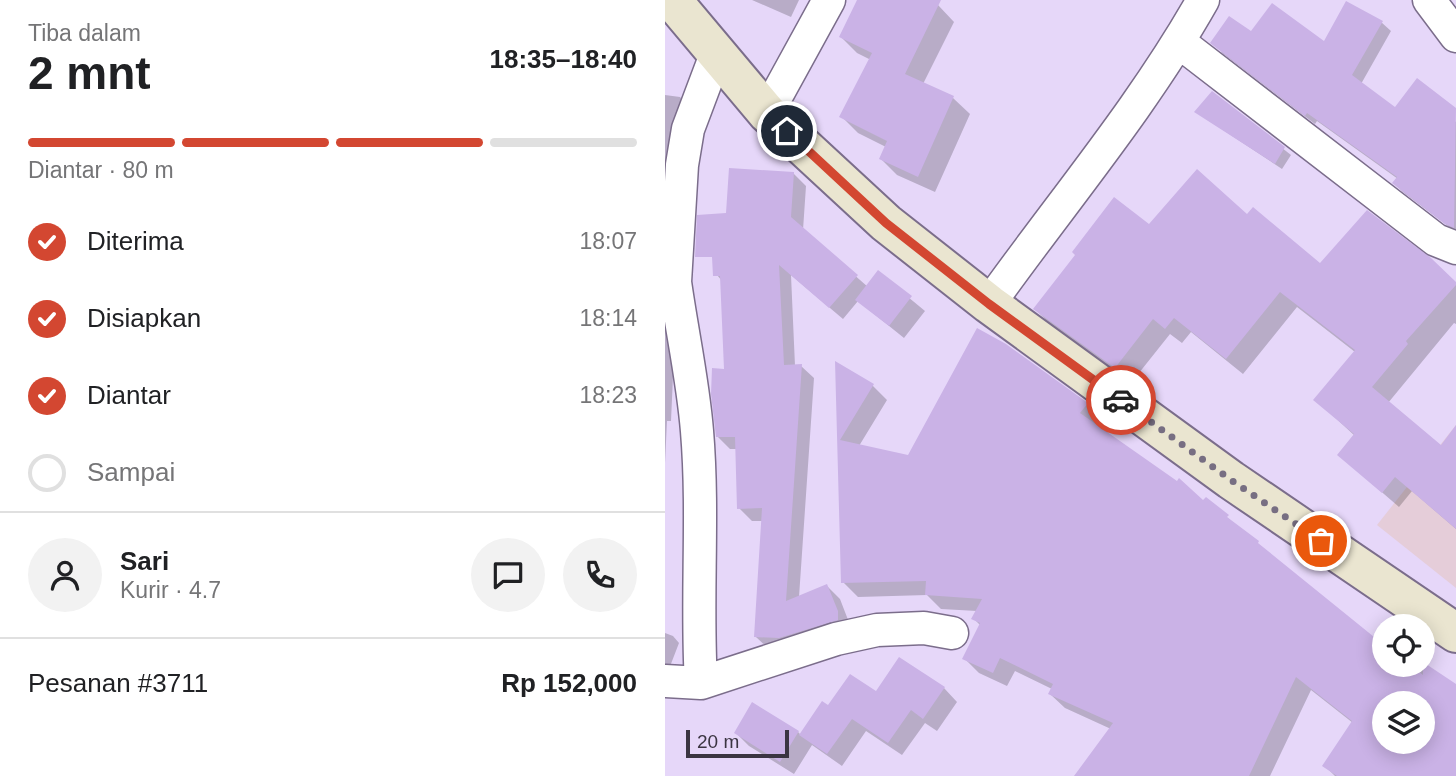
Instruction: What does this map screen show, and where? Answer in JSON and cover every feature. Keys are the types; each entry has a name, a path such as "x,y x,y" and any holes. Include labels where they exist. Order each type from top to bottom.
{"main road":[{"path":"672,0 767,113 886,223 989,304 1231,480 1456,633"}],"street":[{"path":"767,113 829,0"},
{"path":"989,304 1129,115 1179,43 1203,0"},
{"path":"1430,0 1456,36"},
{"path":"1179,43 1436,240 1456,248"},
{"path":"701,683 698,633 701,517 697,430 670,282 688,129 717,51"},
{"path":"665,681 701,683 836,639 877,630 923,628 952,633"}],"shaded area":[{"path":"1456,425 1456,588 1377,525"}],"building":[{"path":"857,0 941,0 905,74 954,96 918,177 879,159 887,141 839,117 872,53 839,37"},
{"path":"1346,1 1383,21 1352,75 1395,107 1417,78 1456,108 1454,228 1392,183 1397,177 1307,113 1305,116 1210,43 1229,16 1251,31 1272,3 1324,41"},
{"path":"1212,91 1285,147 1275,164 1194,112"},
{"path":"729,168 794,172 791,217 858,275 829,308 779,265 784,365 802,364 786,601 827,584 838,611 838,620 779,638 754,637 762,508 737,509 735,437 716,437 711,394 712,368 724,369 720,276 713,276 712,257 695,257 697,215 726,213"},
{"path":"1197,169 1247,214 1253,207 1320,263 1367,210 1431,258 1456,282 1406,341 1408,344 1372,387 1441,445 1456,425 1456,529 1395,477 1382,493 1337,455 1354,434 1313,400 1355,350 1280,292 1226,359 1174,318 1165,329 1153,319 1115,368 1033,309 1075,255 1072,252 1114,197 1149,224"},
{"path":"878,270 912,296 889,326 855,300"},
{"path":"977,328 1006,344 1088,403 1080,413 1177,481 1179,478 1203,500 1206,497 1372,635 1372,677 1435,677 1435,670 1456,684 1456,776 1337,776 1322,766 1352,721 1296,677 1249,776 1074,776 1113,723 1048,694 1053,684 1000,658 993,673 962,659 980,623 971,619 982,599 925,595 926,581 841,583 835,361 874,384 840,440 908,455"},
{"path":"899,657 945,687 923,719 911,710 888,743 852,719 827,754 799,735 822,701 828,705 850,674 876,691"},
{"path":"752,702 799,731 780,762 734,733"}],"way so far":[{"path":"1121,400 1321,541"}],"route":[{"path":"787,131 886,223 989,304 1121,400"}]}
